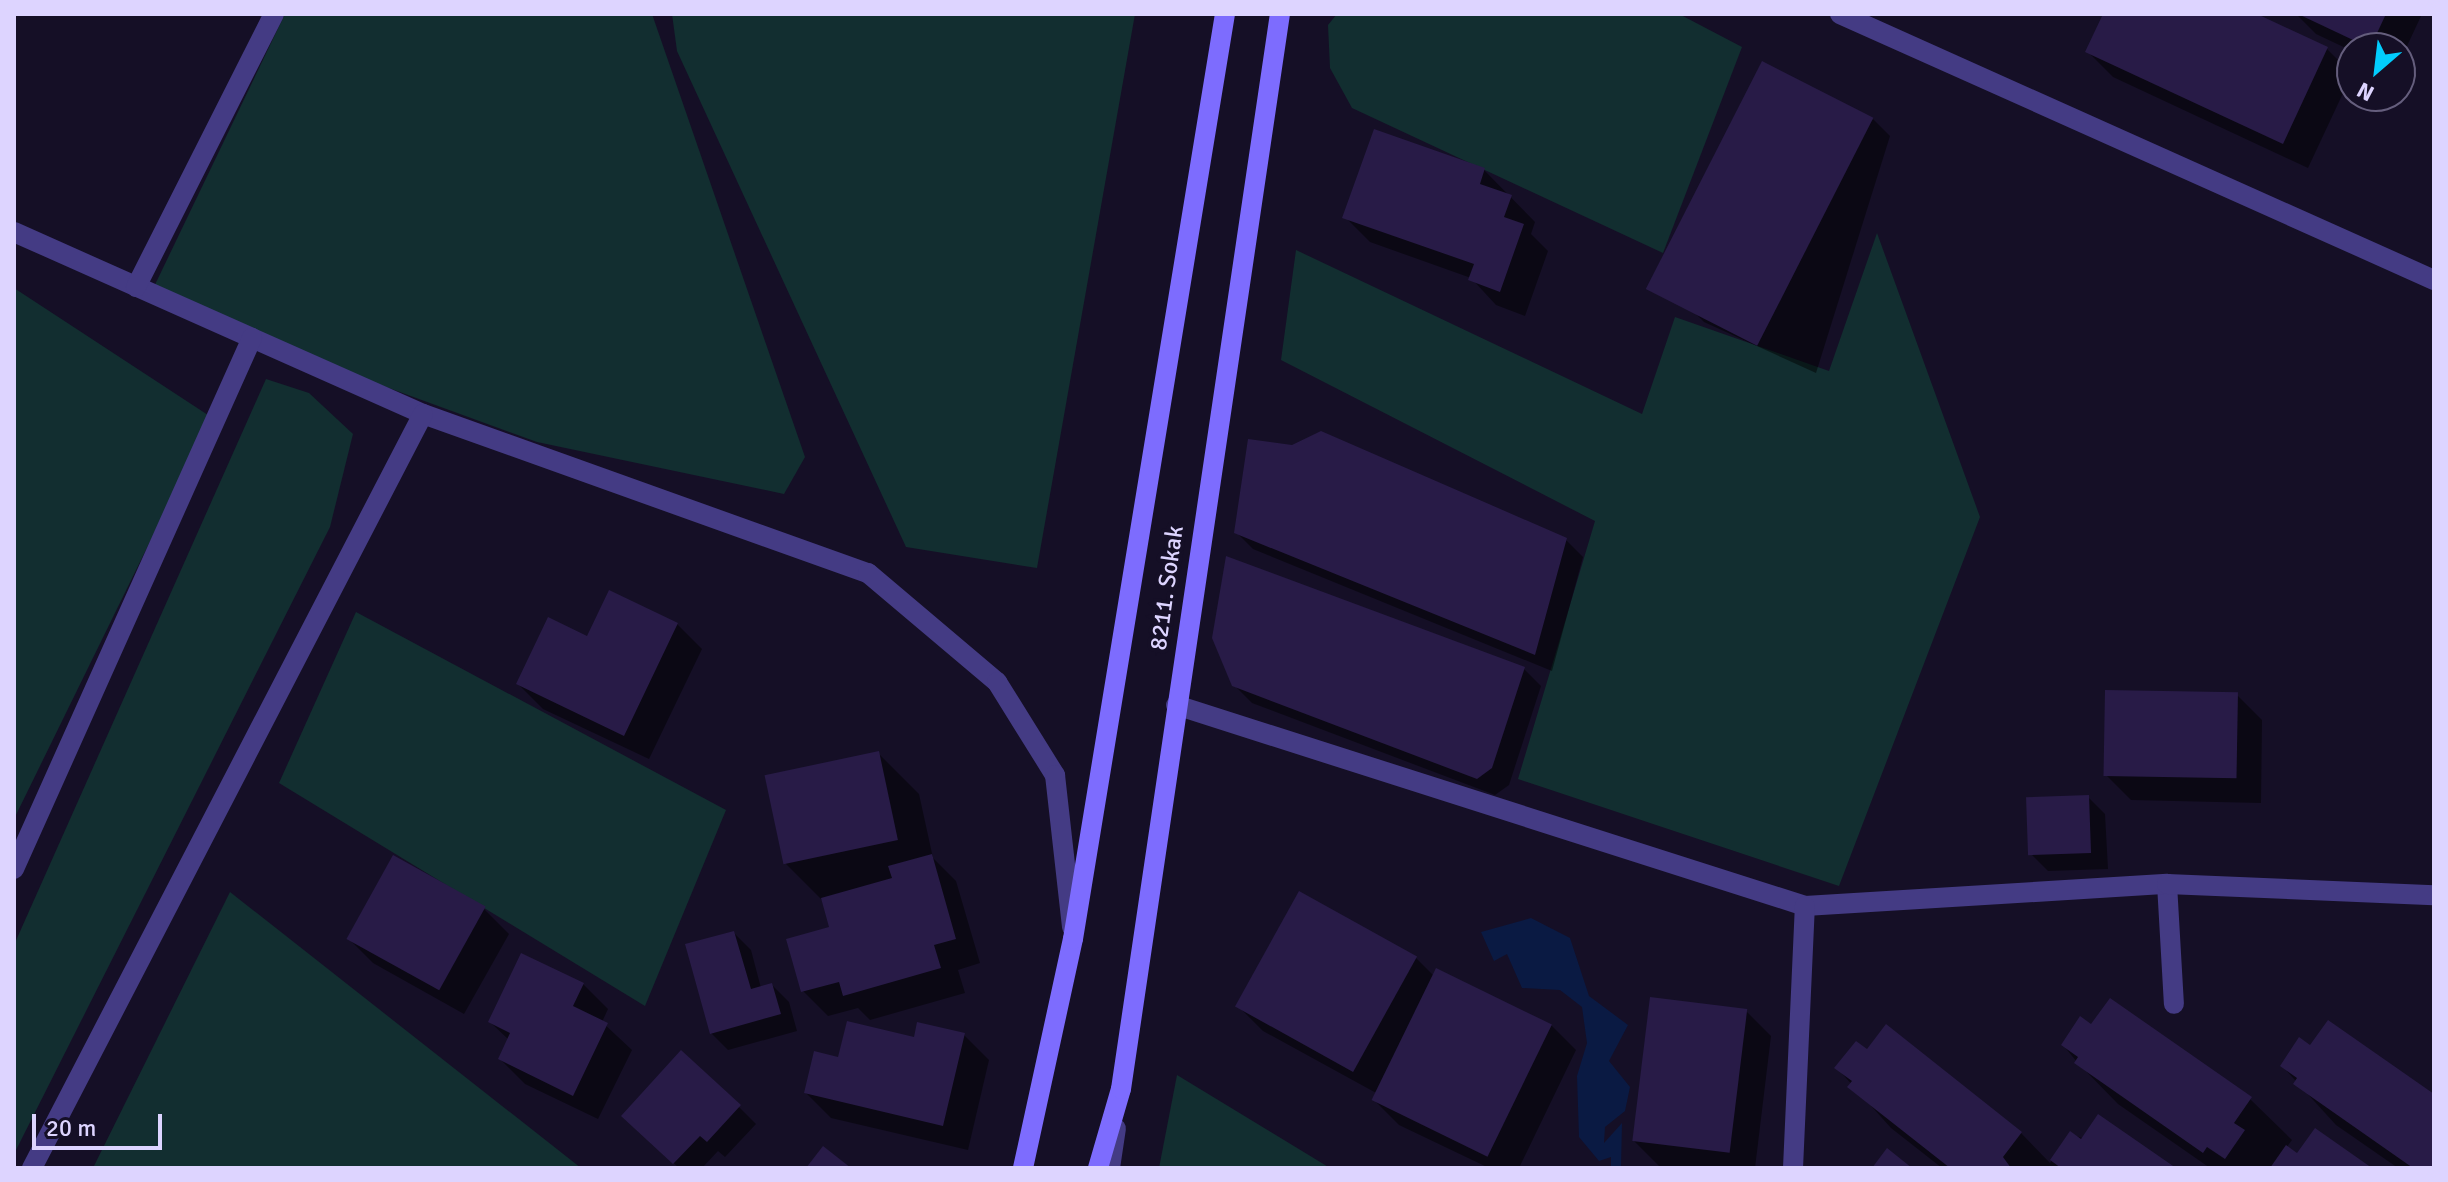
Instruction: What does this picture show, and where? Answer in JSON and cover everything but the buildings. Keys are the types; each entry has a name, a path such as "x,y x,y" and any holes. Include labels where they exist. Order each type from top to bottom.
{"street":[{"path":"136,287 274,14"},
{"path":"1023,1168 1073,939 1225,14"},
{"name":"8211. Sokak","path":"1098,1168 1121,1089 1280,14"},
{"path":"1840,14 2434,280"},
{"path":"14,232 423,414 868,573 997,682 1055,775 1073,939"},
{"path":"14,869 252,338"},
{"path":"32,1168 423,414"},
{"path":"1176,705 1805,906 2167,884 2434,895"},
{"path":"2167,884 2174,1004"},
{"path":"1793,1168 1805,906"},
{"path":"1110,1168 1121,1089"}],"green space":[{"path":"285,14 652,14 805,457 784,494 537,442 252,338 151,293"},
{"path":"672,14 1135,14 1037,568 906,547 677,51"},
{"path":"1337,14 1679,14 1742,47 1663,253 1352,108 1330,68 1328,25"},
{"path":"1877,233 1980,517 1839,886 1518,779 1595,521 1281,360 1296,250 1642,414 1675,317 1829,371"},
{"path":"14,288 211,417 14,819"},
{"path":"266,379 309,393 353,434 330,527 14,1154 14,945"},
{"path":"356,612 726,810 645,1006 279,783"},
{"path":"230,892 581,1168 93,1168"},
{"path":"1177,1075 1330,1168 1159,1168"}],"water":[{"path":"1531,918 1570,938 1589,996 1628,1025 1609,1061 1630,1087 1625,1111 1605,1127 1604,1143 1622,1123 1621,1168 1611,1168 1611,1157 1599,1161 1579,1137 1577,1076 1587,1043 1582,1007 1560,990 1522,988 1507,954 1494,961 1481,932"}]}
